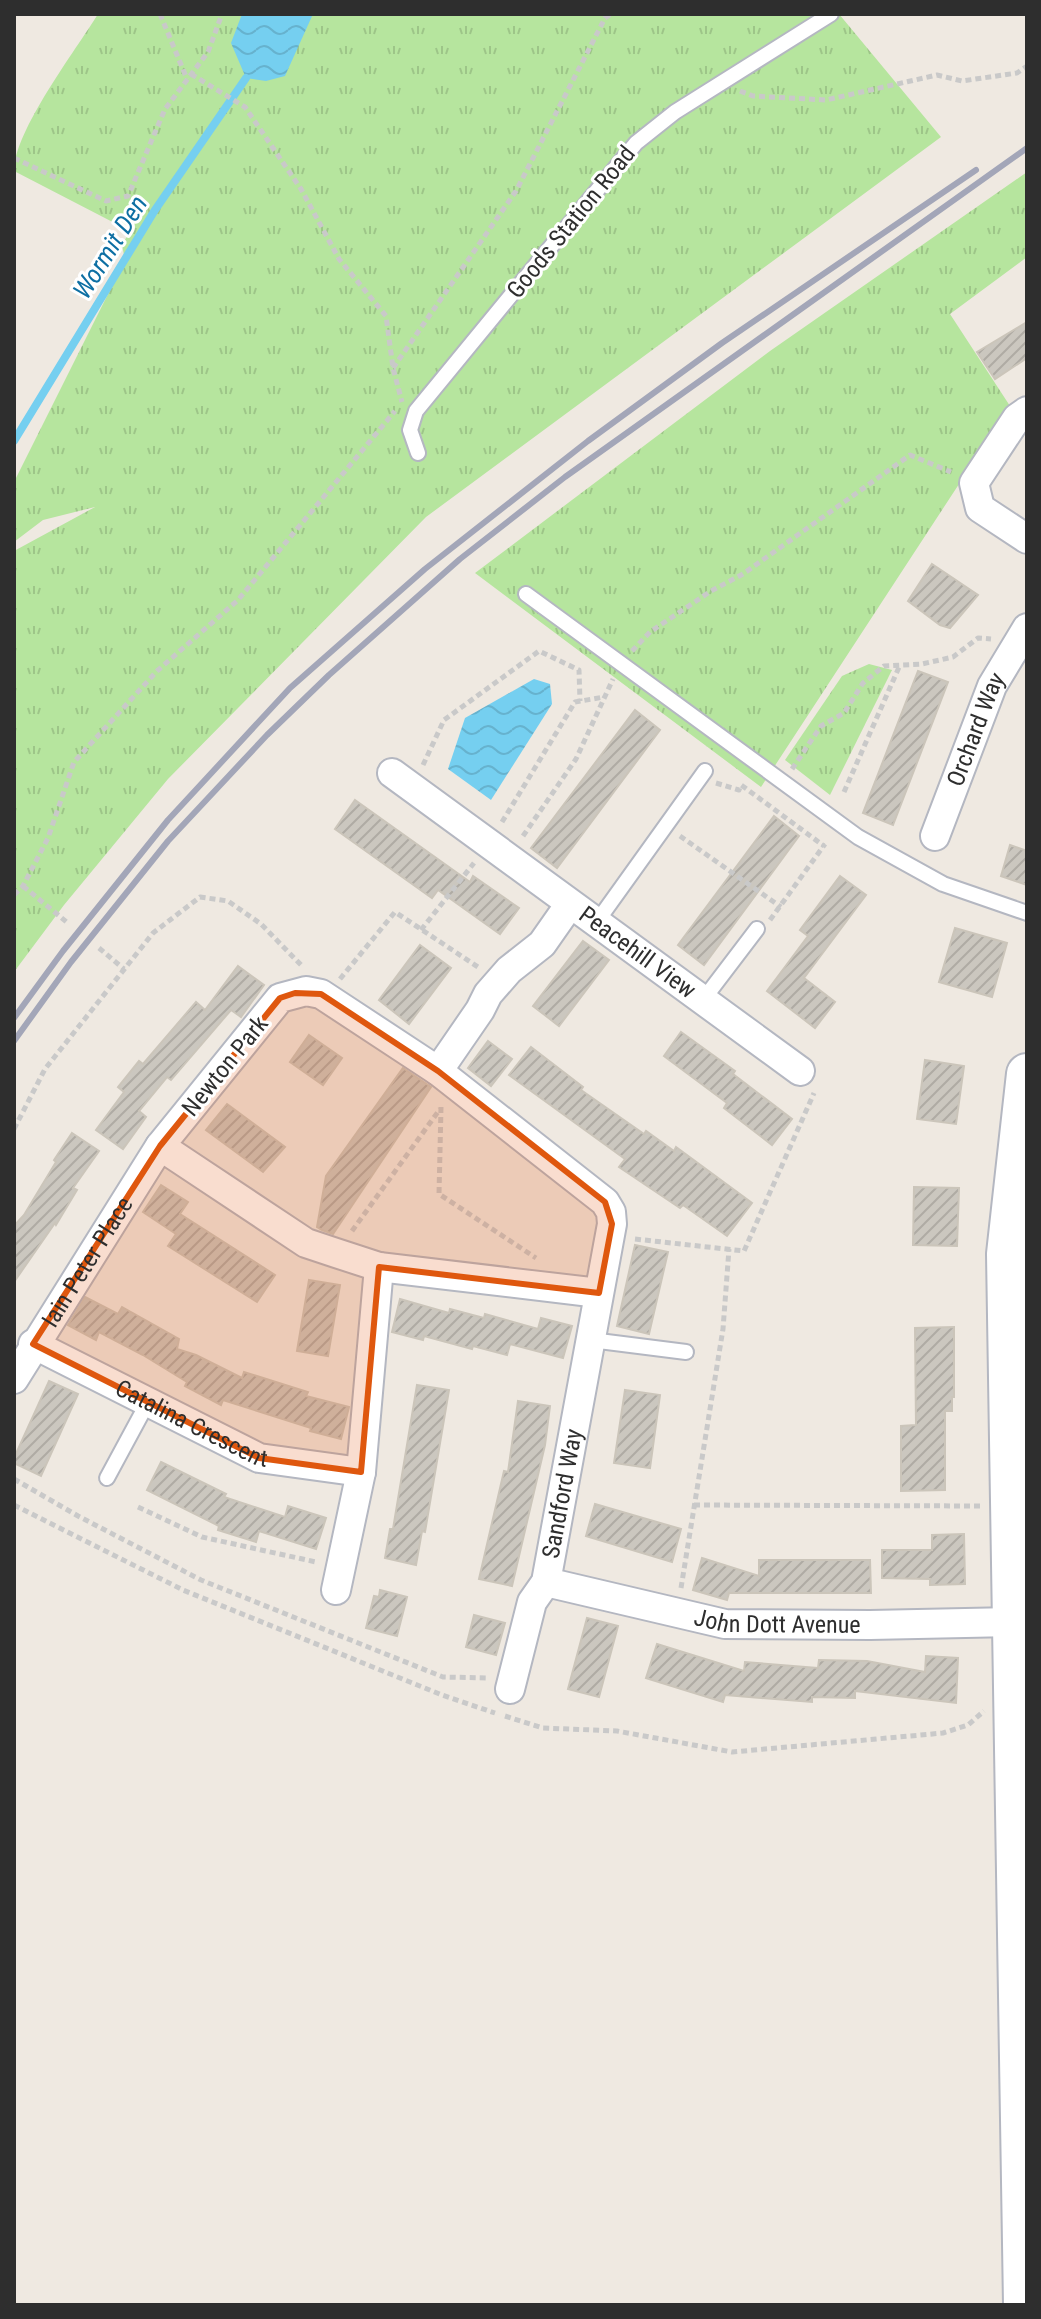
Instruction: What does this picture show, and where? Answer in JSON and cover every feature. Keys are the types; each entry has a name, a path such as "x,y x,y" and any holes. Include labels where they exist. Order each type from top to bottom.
{"main road":[{"path":"1024,2305 1021,1700 1013,1622 1007,1254 1027,1074"}],"street":[{"path":"1027,411 1017,418 974,483 980,508 1027,539"},
{"name":"Orchard Way","path":"935,836 992,686 1023,635"},
{"path":"402,781 570,904"},
{"name":"Peacehill View","path":"445,1088 498,981 542,944 570,904 800,1071"},
{"name":"Newton Park","path":"160,1146 280,998 306,991 323,996"},
{"path":"160,1146 306,1243 379,1267 599,1293 610,1236 611,1212 605,1202 323,996"},
{"name":"Iain Peter Place","path":"14,1379 33,1344 160,1146"},
{"path":"338,1579 361,1472 379,1267"},
{"name":"Sandford Way","path":"512,1684 532,1602 546,1582 599,1293"},
{"name":"Catalina Crescent","path":"33,1344 259,1458 361,1472"},
{"name":"John Dott Avenue","path":"546,1582 725,1624 1013,1622"}],"lane":[{"name":"Goods Station Road","path":"410,430 416,411 636,143 675,112 831,14"},
{"path":"410,430 418,453"},
{"path":"526,594 858,837 943,884 1027,913"},
{"path":"596,923 705,771"},
{"path":"703,1000 757,929"},
{"path":"591,1340 686,1352"},
{"path":"107,1478 148,1402"}],"path":[{"path":"160,14 189,77 245,107 301,189 339,259 386,316 393,368 410,430"},
{"path":"14,158 106,201 128,196 165,109 208,52 222,14"},
{"path":"393,368 516,191 605,18 611,14"},
{"path":"720,85 753,96 826,100 937,75 962,81 1017,73 1027,66"},
{"path":"14,895 23,886 48,838 74,762 157,671 238,600 402,402"},
{"path":"619,664 650,632 711,591 743,574 910,455 974,483"},
{"path":"783,783 821,726 844,713 863,683 884,666 953,657 978,638 1023,635"},
{"path":"402,781 444,720 539,651 579,670 580,701"},
{"path":"844,792 900,665"},
{"path":"421,930 498,851 576,759 605,696 575,702 498,851"},
{"path":"741,785 824,846"},
{"path":"757,929 773,918 840,824"},
{"path":"666,826 781,907"},
{"path":"23,886 69,924"},
{"path":"14,1129 45,1069 124,969 153,933 200,897 228,901 261,924 306,971 323,996 395,912 498,981"},
{"path":"99,948 124,969"},
{"path":"610,1236 744,1251 820,1081 800,1071"},
{"path":"336,1253 445,1088"},
{"path":"445,1088 439,1194 535,1257 565,1289"},
{"path":"677,1612 723,1329 729,1249"},
{"path":"14,1479 201,1580 299,1621 443,1677 512,1684"},
{"path":"14,1505 183,1590 442,1695 543,1728 617,1731 732,1752 943,1733"},
{"path":"694,1505 1011,1506"},
{"path":"138,1507 202,1537 338,1579"}],"highlighted area":[{"path":"295,993 321,994 438,1071 605,1202 612,1224 599,1293 379,1267 361,1472 259,1458 33,1344 160,1146 280,998"}],"green space":[{"path":"98,14 839,14 941,137 426,517 168,779 64,905 14,972 14,551 95,507 43,520 14,542 14,482 125,260 122,245 130,231 14,171 17,154 35,113"},
{"path":"1027,172 1027,257 950,314 1010,406 761,787 475,573 770,351"},
{"path":"869,664 892,670 830,795 785,760 842,676"}],"water":[{"path":"242,14 313,14 285,76 266,81 246,78 231,43"},
{"path":"534,679 550,684 552,704 491,800 448,769 465,718"}],"building":[{"path":"1027,322 1027,358 995,379 977,352"},
{"path":"932,564 978,595 950,628 940,625 908,601"},
{"path":"918,671 948,682 893,825 863,813"},
{"path":"635,710 660,730 557,868 531,848"},
{"path":"355,800 470,882 473,876 519,908 500,934 438,890 432,898 335,829"},
{"path":"774,816 799,836 704,965 678,945"},
{"path":"1010,845 1027,851 1027,885 1001,876"},
{"path":"840,876 866,895 804,978 835,1002 815,1028 767,991 808,936 800,930"},
{"path":"955,928 1007,943 992,997 939,982"},
{"path":"583,941 609,960 559,1026 533,1006"},
{"path":"420,945 451,968 409,1024 379,1000"},
{"path":"238,966 264,985 241,1017 231,1010 171,1080 167,1077 139,1111 146,1117 123,1149 96,1130 124,1092 118,1087 139,1061 143,1064 196,1002 205,1010"},
{"path":"681,1032 735,1071 733,1074 792,1119 772,1145 724,1108 727,1103 664,1056"},
{"path":"309,1035 342,1058 323,1085 290,1062"},
{"path":"488,1041 512,1059 491,1086 468,1068"},
{"path":"531,1047 583,1087 581,1090 644,1134 646,1131 674,1151 676,1147 752,1203 727,1236 683,1205 680,1208 619,1167 625,1159 509,1075"},
{"path":"925,1060 964,1066 956,1124 917,1119"},
{"path":"403,1068 431,1087 333,1234 322,1230 317,1227 326,1176"},
{"path":"227,1104 285,1147 263,1172 206,1130"},
{"path":"72,1133 99,1151 73,1188 77,1190 56,1225 14,1282 14,1226 24,1215"},
{"path":"161,1185 188,1202 180,1214 275,1275 257,1302 168,1246 176,1234 143,1212"},
{"path":"914,1187 959,1188 957,1246 913,1245"},
{"path":"635,1245 668,1252 649,1334 617,1326"},
{"path":"309,1280 340,1285 328,1356 297,1351"},
{"path":"85,1297 118,1314 122,1307 179,1339 177,1349 242,1378 244,1372 308,1392 306,1396 349,1407 341,1439 223,1400 221,1405 185,1386 187,1382 143,1355 99,1332 96,1340 68,1325"},
{"path":"400,1299 449,1313 450,1309 484,1318 485,1314 538,1329 541,1318 572,1326 563,1358 510,1344 507,1355 392,1332"},
{"path":"954,1327 954,1397 952,1411 945,1411 945,1490 901,1491 901,1426 916,1425 915,1328"},
{"path":"49,1381 78,1394 41,1476 14,1463 14,1458"},
{"path":"417,1385 449,1390 425,1532 422,1531 416,1565 385,1558 390,1529 393,1529"},
{"path":"625,1390 660,1395 650,1468 614,1463"},
{"path":"518,1401 550,1406 545,1445 512,1586 479,1579 504,1471 508,1472"},
{"path":"161,1462 226,1494 224,1497 285,1517 288,1506 326,1518 316,1549 259,1531 256,1542 218,1530 219,1526 147,1490"},
{"path":"595,1504 681,1529 672,1562 586,1536"},
{"path":"964,1534 965,1584 930,1585 930,1579 882,1578 882,1550 932,1550 932,1535"},
{"path":"702,1558 759,1576 759,1560 870,1560 871,1593 729,1593 727,1600 693,1590"},
{"path":"380,1590 407,1597 397,1636 366,1628 374,1596 379,1597"},
{"path":"474,1615 505,1623 496,1655 466,1647"},
{"path":"587,1618 618,1626 599,1697 568,1689"},
{"path":"657,1644 744,1671 745,1662 818,1668 819,1660 867,1661 925,1672 926,1656 958,1658 956,1703 855,1691 855,1698 812,1697 812,1702 725,1695 723,1702 646,1678"}],"waterway":[{"name":"Wormit Den","path":"14,441 155,210 246,78"}],"railway":[{"path":"14,1041 71,962 168,841 267,735 329,675 460,559 565,477 1027,148"},
{"path":"14,1018 63,951 168,820 290,688 425,569 588,441 722,343 976,170"}]}
